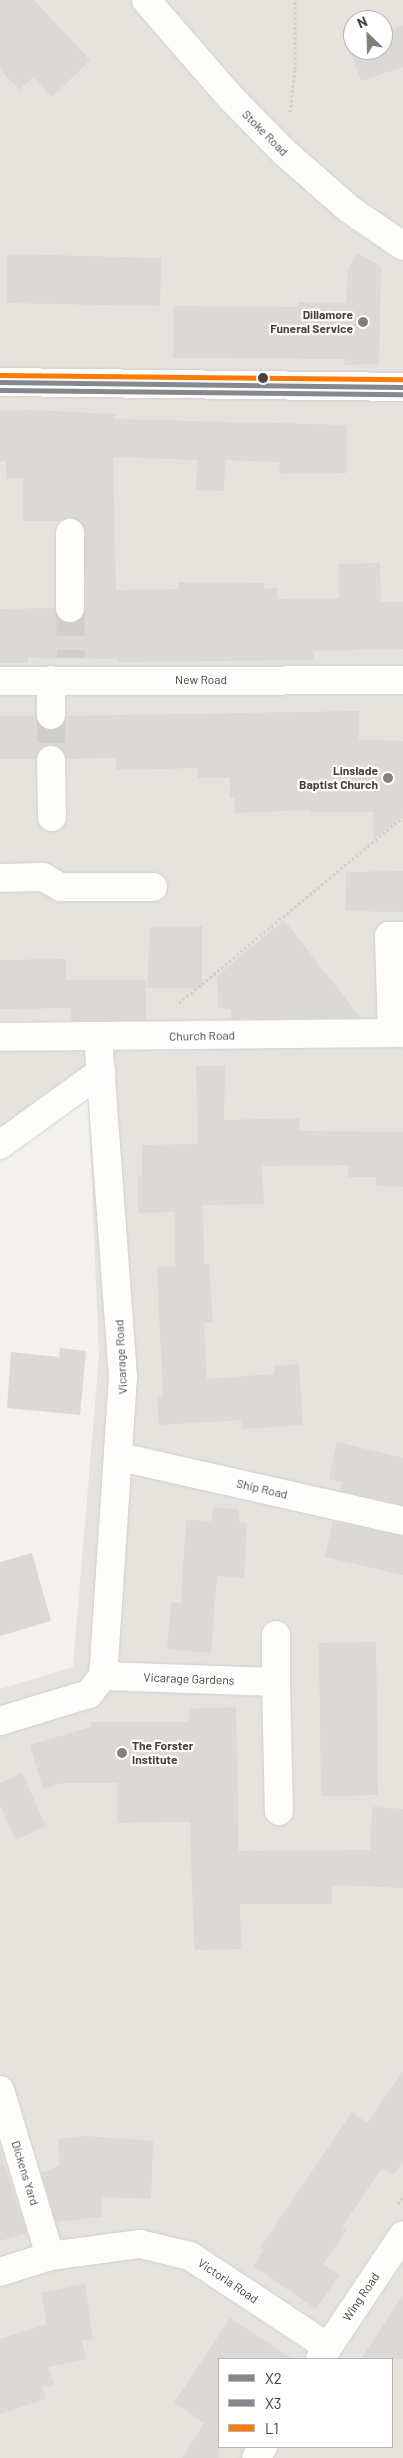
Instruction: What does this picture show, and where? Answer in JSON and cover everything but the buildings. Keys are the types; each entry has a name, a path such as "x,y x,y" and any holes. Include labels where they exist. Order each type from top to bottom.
{"street":[{"name":"Stoke Road","path":"146,0 231,98 284,152 348,209 403,246"},
{"path":"0,382 403,387"},
{"path":"70,533 70,608"},
{"path":"51,715 64,672"},
{"name":"New Road","path":"0,681 64,672 403,680"},
{"path":"51,760 52,817"},
{"path":"0,878 43,877 60,887 153,887"},
{"path":"398,1033 388,936 403,936"},
{"name":"Church Road","path":"0,1037 398,1033"},
{"name":"Vicarage Road","path":"98,1037 123,1377 120,1457 103,1676"},
{"path":"0,1145 100,1072"},
{"name":"Ship Road","path":"120,1457 403,1521"},
{"path":"276,1635 279,1811"},
{"path":"0,1721 89,1694 103,1676"},
{"name":"Vicarage Gardens","path":"103,1676 276,1682"},
{"name":"Dickens Yard","path":"0,2090 50,2256"},
{"name":"Wing Road","path":"324,2353 403,2236"},
{"name":"Victoria Road","path":"0,2272 50,2256 140,2244 190,2256 324,2353"}],"path":[{"path":"284,152 295,69 295,0"},
{"path":"174,1008 403,817"}],"shaded area":[{"path":"0,0 403,0 403,2458 0,2458 0,1689 73,1667 99,1355 87,1072 0,1130"}],"tunnel":[{"path":"70,608 71,658"},
{"path":"51,715 51,760"}],"transit line":[{"name":"L1","path":"0,375 403,379"},
{"name":"X2","path":"0,382 403,387"},
{"name":"X3","path":"0,390 403,394"}],"place":[{"name":"Dillamore Funeral Service","path":"363,322"},
{"name":"Linslade Baptist Church","path":"388,778"},
{"name":"The Forster Institute","path":"122,1753"}]}
